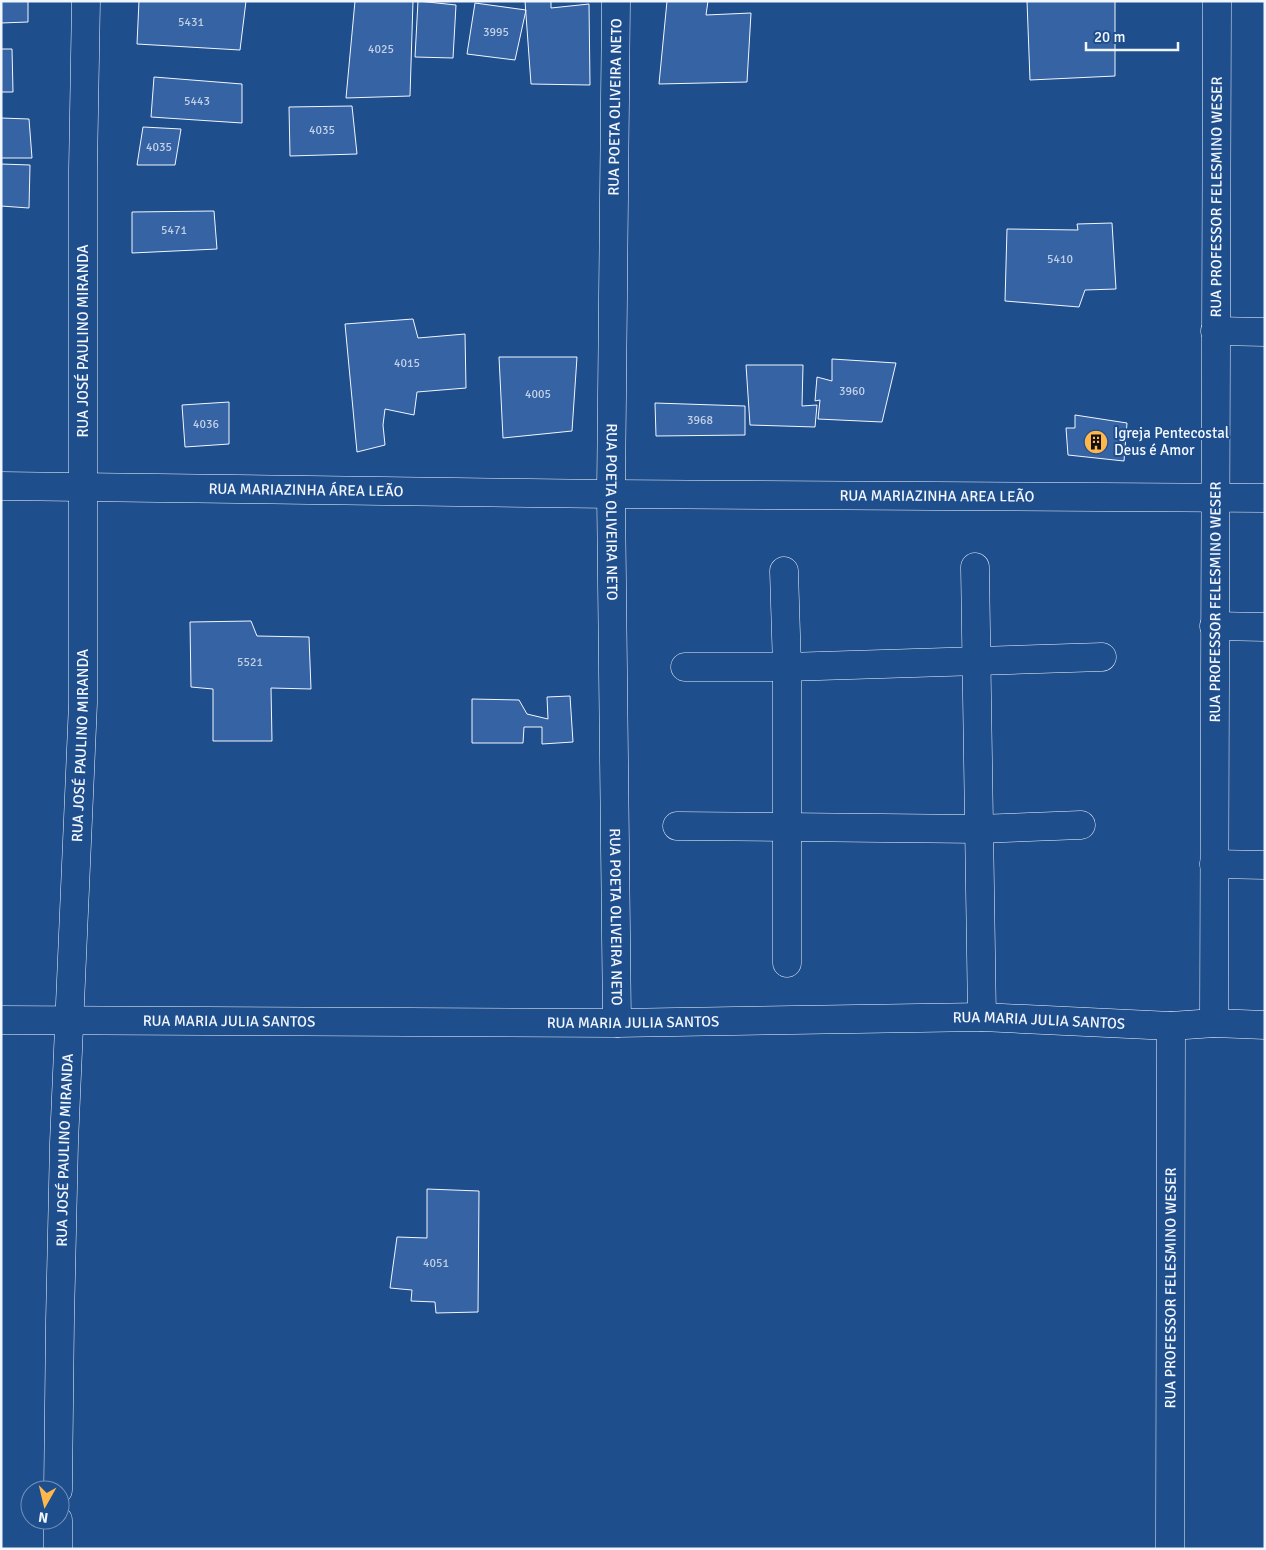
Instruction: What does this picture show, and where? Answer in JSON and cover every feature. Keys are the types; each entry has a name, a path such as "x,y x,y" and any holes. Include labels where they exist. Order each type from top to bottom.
{"street":[{"name":"RUA JOSÉ PAULINO MIRANDA","path":"58,1480 60,1320 69,1021 83,703 83,188 86,1"},
{"name":"RUA POETA OLIVEIRA NETO","path":"616,1 611,494 617,1023"},
{"name":"RUA PROFESSOR FELESMINO WESER","path":"1214,1023 1214,498 1217,1"},
{"path":"1215,331 1265,332"},
{"name":"RUA MARIAZINHA ÁREA LEÃO","path":"1,486 611,494"},
{"name":"RUA MARIAZINHA AREA LEÃO","path":"611,494 1265,498"},
{"path":"975,567 982,1017"},
{"path":"784,570 787,667 787,963"},
{"path":"1214,626 1265,627"},
{"path":"686,667 787,667 1102,657"},
{"path":"677,826 978,829 1081,825"},
{"path":"1214,864 1265,865"},
{"name":"RUA MARIA JULIA SANTOS","path":"1,1020 617,1023 982,1017 1172,1026 1214,1023 1265,1025"},
{"name":"RUA PROFESSOR FELESMINO WESER","path":"1170,1549 1172,1026"},
{"path":"58,1530 58,1549"}],"building":[{"path":"1,1 28,1 28,22 1,23"},
{"path":"139,1 246,1 240,50 137,44"},
{"path":"355,1 413,1 410,96 346,98"},
{"path":"418,1 456,5 453,58 415,57"},
{"path":"525,1 551,1 551,8 589,4 590,85 531,84"},
{"path":"667,1 708,1 706,15 751,13 747,82 659,84"},
{"path":"1027,1 1115,1 1115,76 1030,80"},
{"path":"475,3 526,10 515,60 467,54"},
{"path":"1,49 12,49 13,92 1,92"},
{"path":"154,77 242,84 242,123 151,117"},
{"path":"352,106 357,154 290,156 289,107"},
{"path":"1,118 29,119 32,158 1,158"},
{"path":"143,127 181,129 175,165 137,165"},
{"path":"1,164 30,165 29,208 1,206"},
{"path":"214,211 217,249 132,253 132,212"},
{"path":"1112,223 1116,289 1085,290 1079,307 1005,301 1007,229 1078,230 1077,224"},
{"path":"413,319 418,338 465,334 466,388 417,392 414,415 385,409 383,425 385,445 357,452 345,324"},
{"path":"499,357 577,357 572,431 503,438"},
{"path":"832,359 896,363 882,422 818,419 820,400 815,401 817,377 832,381"},
{"path":"746,365 803,365 802,406 817,405 815,427 750,425"},
{"path":"229,402 229,444 185,447 182,405"},
{"path":"655,403 745,406 745,435 656,436"},
{"name":"Igreja Pentecostal Deus é Amor","path":"1075,415 1127,423 1124,461 1068,455 1066,428 1075,428"},
{"path":"251,621 257,636 309,637 311,689 271,688 272,741 213,741 213,689 191,687 190,622"},
{"path":"570,696 573,742 542,744 542,727 524,727 523,743 472,743 472,699 519,700 527,714 548,719 547,697"},
{"path":"427,1189 479,1191 478,1312 436,1313 435,1302 411,1301 412,1290 390,1288 397,1237 427,1238"}],"place":[{"name":"Igreja Pentecostal Deus é Amor","path":"1096,442"}]}
